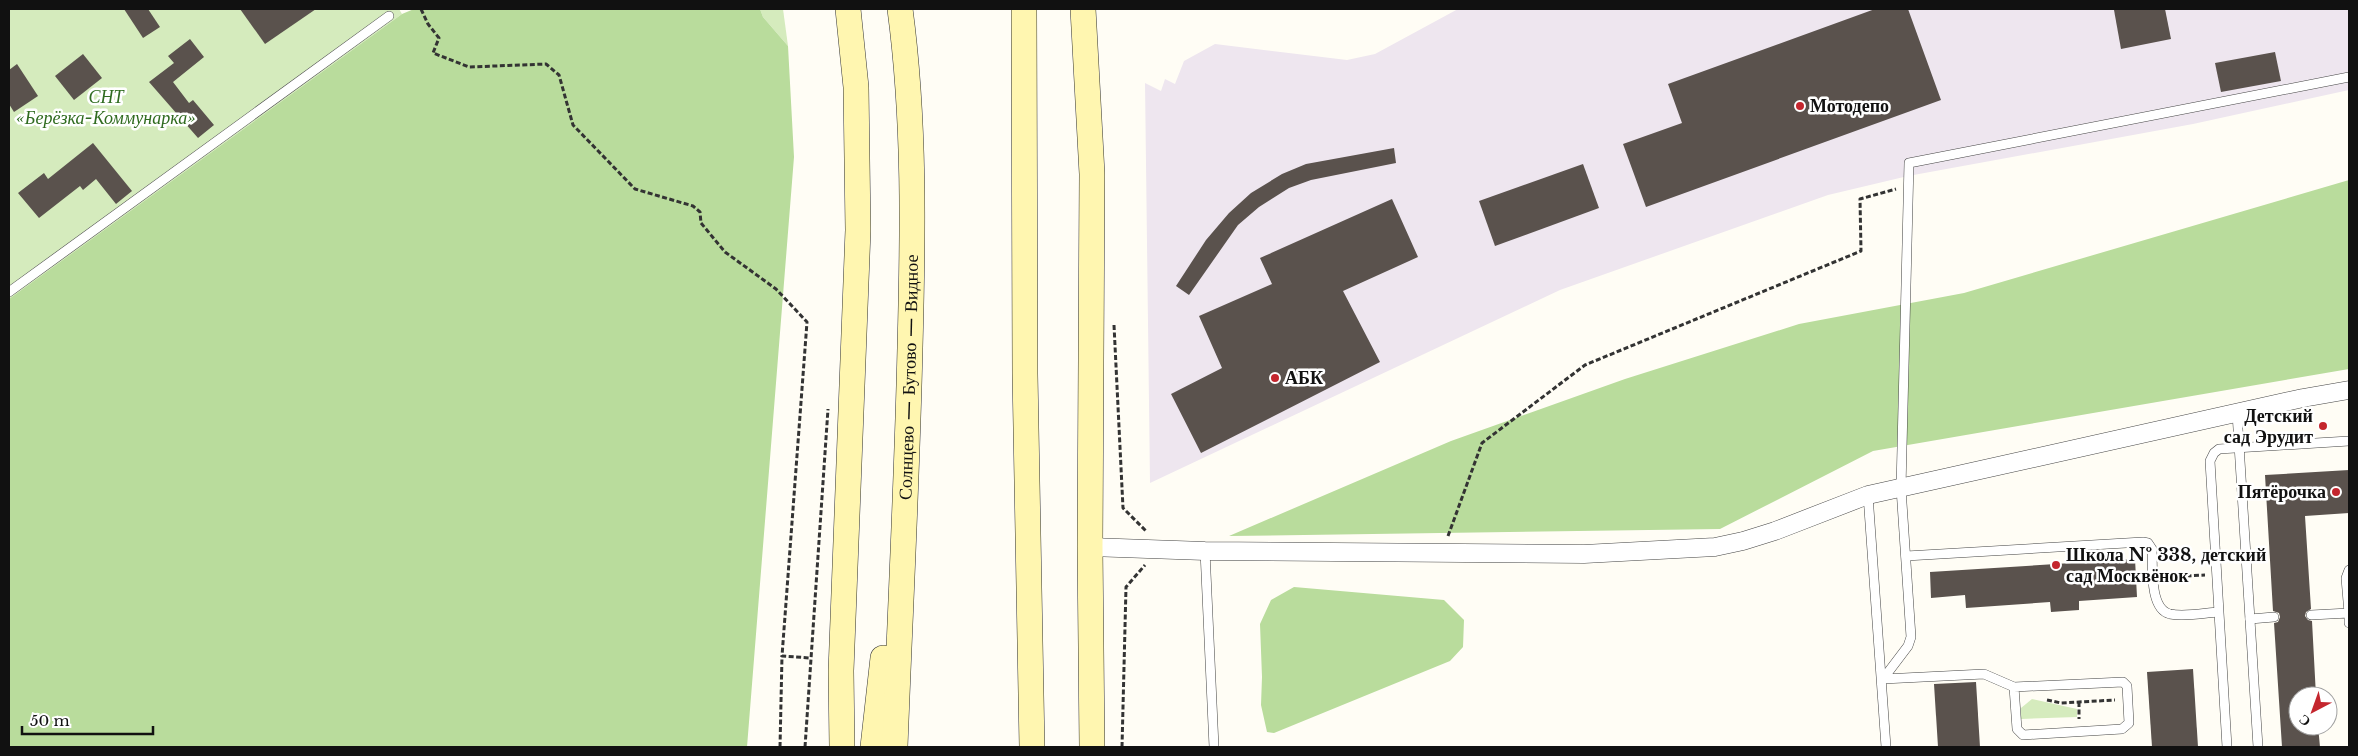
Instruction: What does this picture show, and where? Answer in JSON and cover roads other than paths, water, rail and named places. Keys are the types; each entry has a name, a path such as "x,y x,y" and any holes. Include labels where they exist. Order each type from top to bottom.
{"main road":[{"path":"842,747 841,671 858,230 856,87 848,9"},
{"name":"Солнцево — Бутово — Видное","path":"895,747 906,464 913,208 900,9"},
{"path":"1024,9 1025,374 1032,747"},
{"path":"1084,9 1092,174 1090,547 1092,747"},
{"path":"873,747 906,464"},
{"path":"834,747 841,671"}],"street":[{"path":"1090,547 1205,551 1584,554 1714,547 1774,531 1868,495 2303,398 2349,390"}],"lane":[{"path":"9,292 389,16"},
{"path":"1883,679 1908,646 1911,637 1902,488 1908,163 2349,77"},
{"path":"2237,413 2258,747"},
{"path":"2227,747 2210,461 2220,449 2349,441"},
{"path":"1868,495 1883,679 1886,747"},
{"path":"1906,556 2144,542 2148,543 2152,549 2155,598 2161,609 2169,614 2218,612"},
{"path":"1205,551 1214,747"},
{"path":"2349,570 2346,578 2349,623"},
{"path":"2311,615 2349,613"},
{"path":"2250,619 2274,618"},
{"path":"1883,679 1984,674 2014,690 2123,682 2127,686 2129,722 2122,729 2026,735 2017,729 2014,690"}],"place":[{"name":"Мотодепо","path":"1800,106"},
{"name":"АБК","path":"1275,378"},
{"name":"Детский сад Эрудит","path":"2323,426"},
{"name":"Пятёрочка","path":"2336,492"},
{"name":"Школа № 338, детский сад Москвёнок","path":"2056,565"}],"park label":[{"name":"СНТ «Берёзка-Коммунарка»","path":"106,107"}]}
